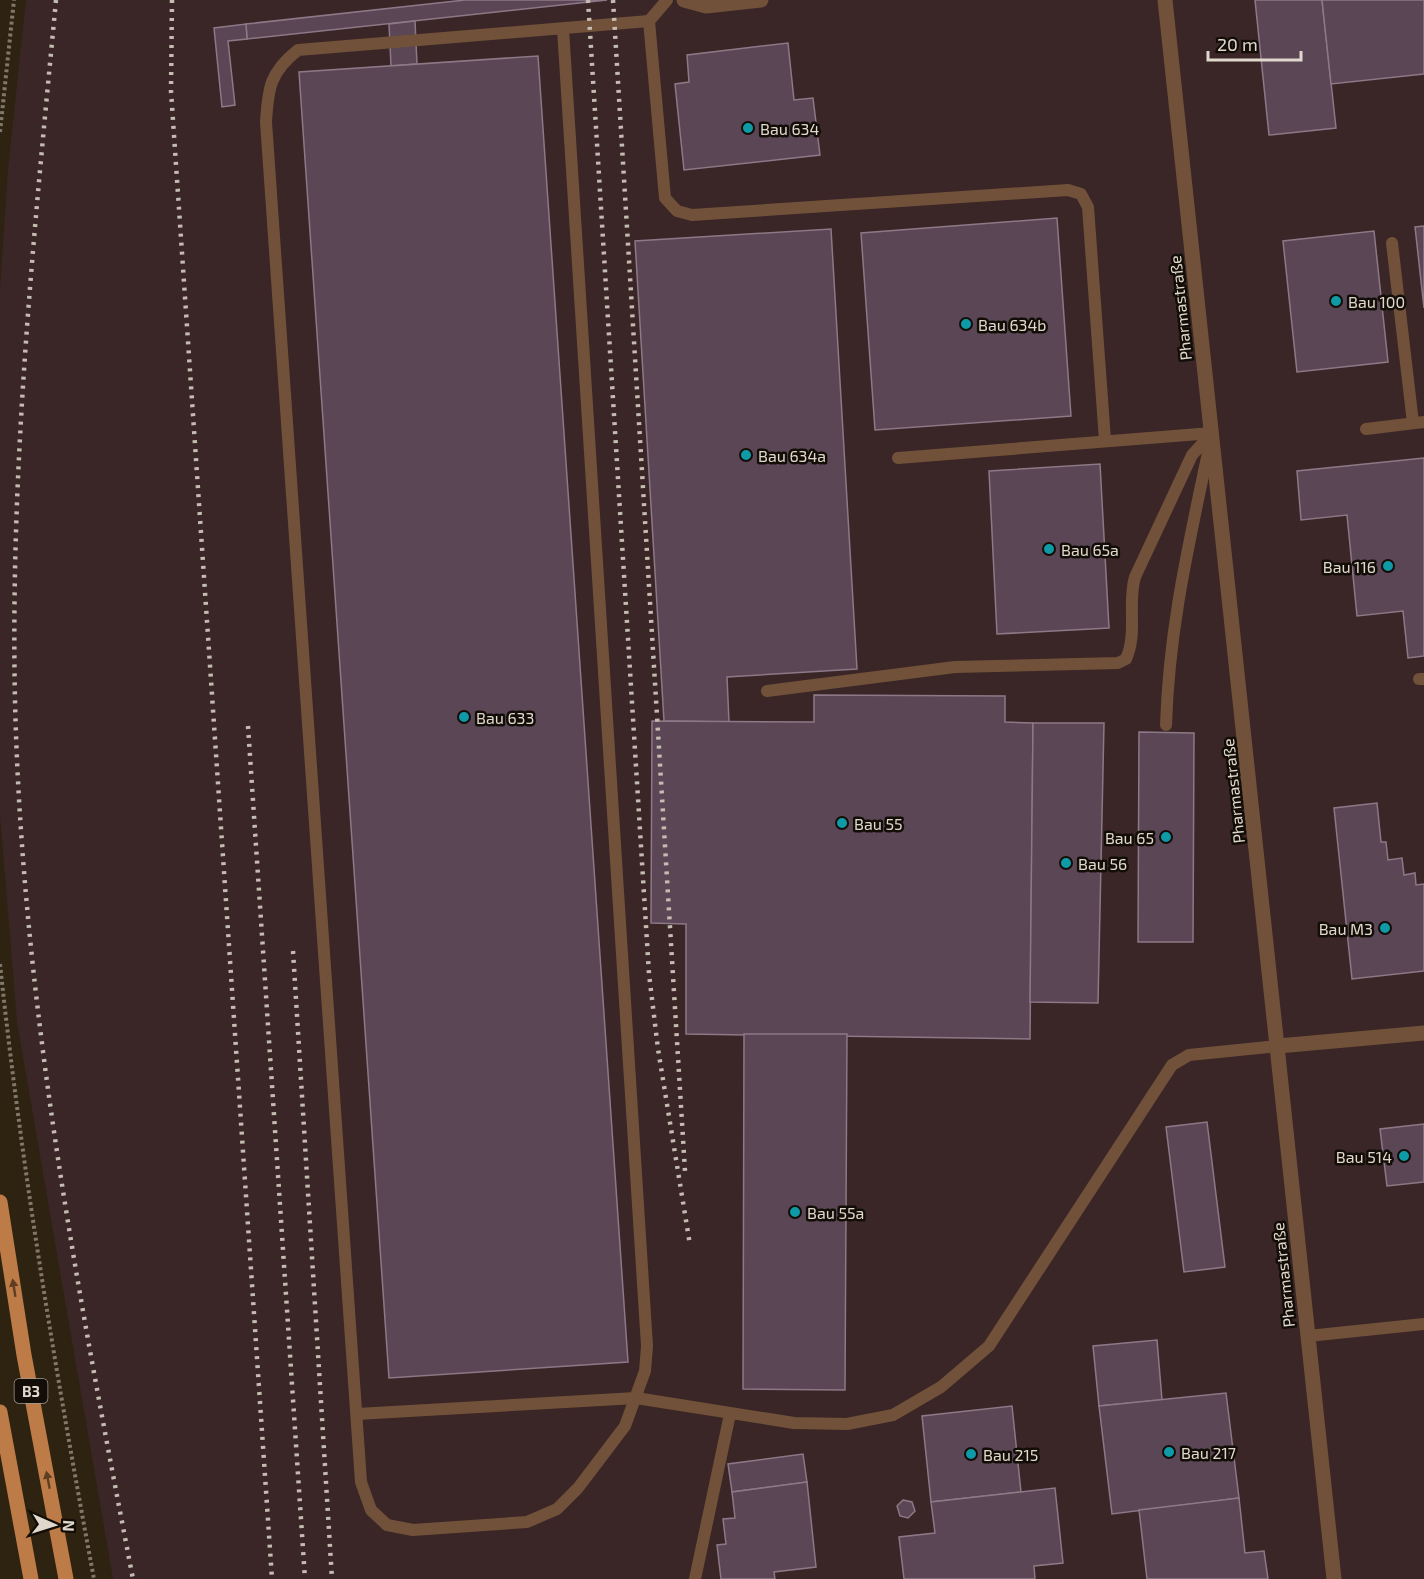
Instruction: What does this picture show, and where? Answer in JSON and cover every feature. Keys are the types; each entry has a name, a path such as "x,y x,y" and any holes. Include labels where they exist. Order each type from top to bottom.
{"main road":[{"name":"B3","path":"0,1202 24,1356 66,1579"},
{"name":"B3","path":"0,1412 31,1579"}],"street":[{"path":"684,0 706,6 761,0"},
{"name":"Pharmastraße","path":"1165,0 1334,1579"},
{"path":"1278,1046 1424,1033"}],"lane":[{"path":"562,29 647,1346 645,1371 625,1426 578,1488 557,1509 527,1522 413,1530 387,1525 371,1510 361,1482 267,134 268,88 281,63 298,50 649,21 667,0"},
{"path":"649,21 665,198 677,211 692,215 1068,189 1081,194 1088,207 1105,441"},
{"path":"1366,429 1419,423 1392,243"},
{"path":"898,458 1212,433"},
{"path":"767,691 955,667 1118,663 1126,659 1132,633 1131,589 1135,577 1192,455 1212,433"},
{"path":"1166,724 1168,667 1175,612 1212,433"},
{"path":"357,1414 636,1398 794,1423 846,1424 893,1415 941,1387 990,1346 1172,1065 1189,1055 1278,1046"},
{"path":"1308,1336 1424,1323"},
{"path":"694,1579 730,1414"}],"path":[{"path":"0,132 14,0"},
{"path":"0,964 16,1115 41,1281 94,1579"}],"shaded area":[{"path":"26,0 1424,0 1424,1579 113,1579 17,1022 0,815 0,289 8,169"}],"building":[{"path":"465,0 607,0 247,39 246,24"},
{"path":"1255,0 1322,0 1336,128 1269,135"},
{"path":"1322,0 1424,0 1424,74 1331,84"},
{"path":"415,21 417,64 391,66 389,24"},
{"path":"246,24 247,39 228,41 235,105 222,107 214,28"},
{"name":"Bau 634","path":"788,43 794,100 813,98 820,155 684,170 675,84 689,82 687,55"},
{"name":"Bau 633","path":"538,56 628,1362 389,1378 299,72"},
{"name":"Bau 634b","path":"1057,218 1071,416 875,430 861,233"},
{"path":"1424,226 1424,308 1415,227"},
{"name":"Bau 634a","path":"831,229 857,669 727,677 729,722 664,721 635,241"},
{"name":"Bau 100","path":"1374,231 1388,362 1297,372 1283,241"},
{"name":"Bau 116","path":"1424,458 1424,656 1408,658 1403,611 1357,616 1347,515 1301,520 1297,471"},
{"name":"Bau 65a","path":"1100,464 1109,628 997,634 989,471"},
{"name":"Bau 55","path":"814,695 1005,696 1005,722 1033,723 1030,1039 686,1034 686,924 651,923 652,721 814,722"},
{"name":"Bau 56","path":"1033,723 1104,723 1098,1003 1030,1002"},
{"name":"Bau 65","path":"1139,732 1194,733 1193,942 1138,942"},
{"name":"Bau M3","path":"1377,803 1381,842 1386,842 1388,860 1402,858 1404,875 1415,873 1416,885 1424,884 1424,971 1352,979 1334,808"},
{"name":"Bau 55a","path":"744,1034 847,1034 845,1390 743,1389"},
{"path":"1207,1122 1225,1267 1184,1272 1166,1127"},
{"name":"Bau 514","path":"1424,1124 1424,1182 1387,1186 1380,1129"},
{"path":"1157,1340 1162,1400 1099,1406 1093,1346"},
{"name":"Bau 217","path":"1226,1393 1239,1498 1112,1514 1099,1406"},
{"name":"Bau 215","path":"1012,1406 1021,1492 931,1502 922,1416"},
{"path":"803,1454 807,1482 732,1492 728,1464"},
{"path":"807,1482 816,1567 774,1572 775,1579 721,1579 717,1545 726,1544 723,1519 735,1518 732,1492"},
{"path":"1055,1488 1063,1563 1034,1566 1035,1579 904,1579 899,1537 935,1533 931,1502"},
{"path":"1239,1498 1245,1553 1264,1551 1268,1579 1147,1579 1139,1510"},
{"path":"903,1500 912,1502 915,1511 908,1518 900,1516 897,1506"}],"railway":[{"path":"56,0 25,350 16,526 15,701 20,812 29,923 56,1143 92,1361 133,1579"},
{"path":"172,0 171,91 272,1579"},
{"path":"588,0 649,974 658,1049 690,1245"},
{"path":"613,0 685,1171"},
{"path":"248,726 305,1579"},
{"path":"293,951 332,1579"}],"place":[{"name":"Bau 634","path":"748,128"},
{"name":"Bau 100","path":"1336,301"},
{"name":"Bau 634b","path":"966,324"},
{"name":"Bau 634a","path":"746,455"},
{"name":"Bau 65a","path":"1049,549"},
{"name":"Bau 116","path":"1388,566"},
{"name":"Bau 633","path":"464,717"},
{"name":"Bau 55","path":"842,823"},
{"name":"Bau 65","path":"1166,837"},
{"name":"Bau 56","path":"1066,863"},
{"name":"Bau M3","path":"1385,928"},
{"name":"Bau 514","path":"1404,1156"},
{"name":"Bau 55a","path":"795,1212"},
{"name":"Bau 217","path":"1169,1452"},
{"name":"Bau 215","path":"971,1454"}]}
